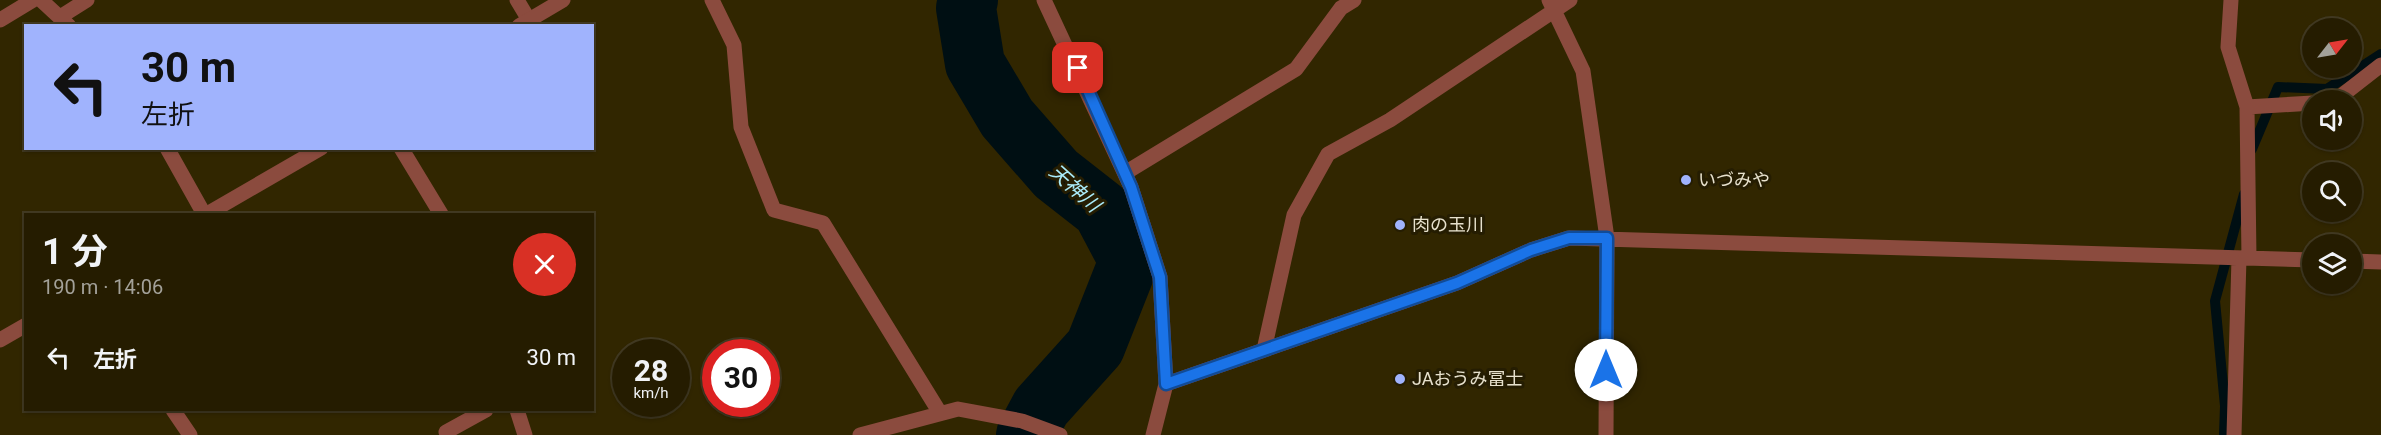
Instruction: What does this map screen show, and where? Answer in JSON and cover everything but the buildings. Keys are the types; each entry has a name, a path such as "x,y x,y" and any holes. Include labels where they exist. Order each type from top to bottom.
{"street":[{"path":"0,20 33,0"},
{"path":"41,0 64,21 87,0"},
{"path":"517,0 524,23 563,0"},
{"path":"712,0 734,45 741,127 774,210 823,223 940,413"},
{"path":"1044,0 1125,173 1160,277 1166,384 1153,435"},
{"path":"1125,173 1296,69 1341,8 1354,0"},
{"path":"1264,350 1294,215 1328,154 1390,120 1552,5 1570,0"},
{"path":"2231,0 2228,47 2247,107 2244,258 2234,435"},
{"path":"1552,5 1583,71 1607,238 1606,435"},
{"path":"2349,90 2381,65"},
{"path":"2247,107 2302,104"},
{"path":"168,150 205,213"},
{"path":"208,213 318,150"},
{"path":"402,150 440,213"},
{"path":"1166,384 1457,283 1531,250 1569,238 2302,260"},
{"path":"2362,261 2381,262"},
{"path":"0,340 24,326"},
{"path":"860,435 958,409 1022,421 1060,435"},
{"path":"174,411 190,435"},
{"path":"446,432 484,411"},
{"path":"517,411 525,435"}],"waterway":[{"name":"天神川","path":"968,0 966,8 975,64 1007,118 1056,174 1102,210 1129,261 1095,347 1041,407 1026,435"},
{"path":"2252,149 2278,87 2327,89 2381,54"},
{"path":"2224,435 2225,406 2215,301 2244,194"}],"place":[{"name":"いづみや","path":"1686,180"},
{"name":"肉の玉川","path":"1400,225"},
{"name":"JAおうみ冨士","path":"1400,379"}],"route":[{"path":"1078,68 1131,187 1160,277 1166,384 1457,283 1531,250 1569,238 1607,238 1606,370"}]}
